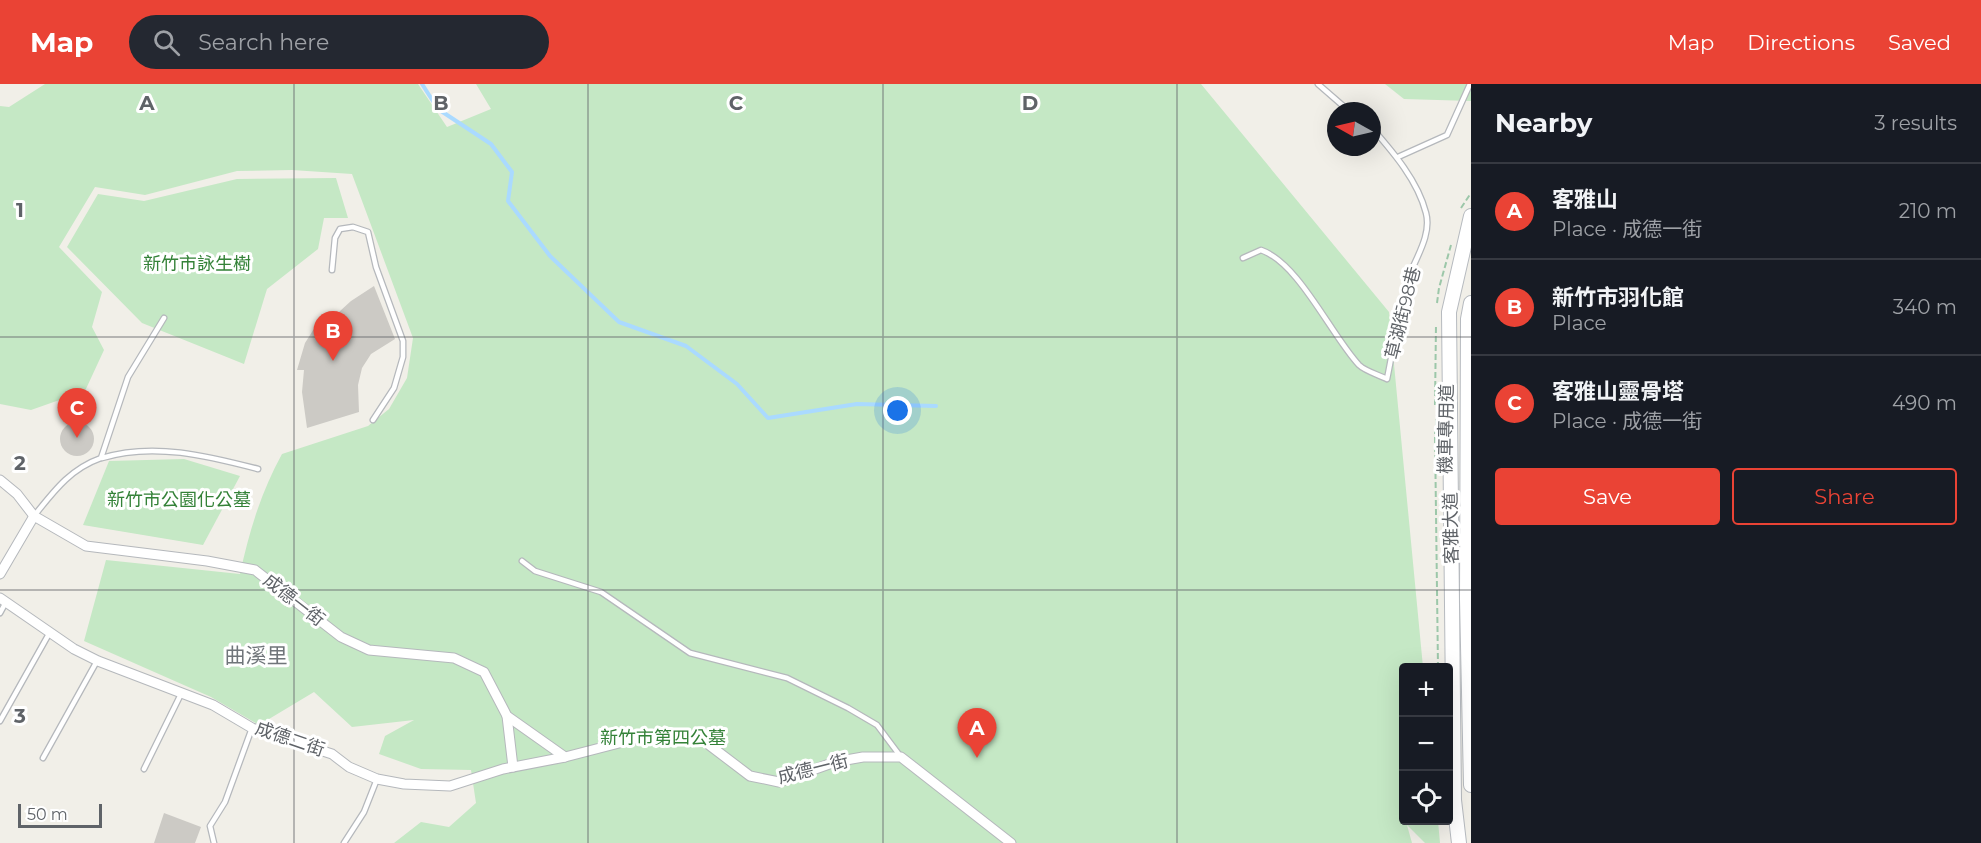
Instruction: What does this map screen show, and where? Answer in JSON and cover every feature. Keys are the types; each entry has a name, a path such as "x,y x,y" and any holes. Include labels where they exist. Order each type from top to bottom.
{"street":[{"name":"客雅大道","path":"1459,843 1454,800 1449,312 1471,216"},
{"name":"客雅大道","path":"1471,303 1468,319 1467,599 1471,785"},
{"name":"成德一街","path":"0,480 17,494 34,516 86,546 207,561 255,570 341,637 369,650 454,658 484,672 507,716 513,767"},
{"path":"0,574 34,516"},
{"name":"成德二街","path":"3,600 74,649 98,661 213,705 252,728 332,754 349,767 377,779 404,784 450,786 513,767 565,757"},
{"name":"成德一街","path":"507,716 565,757 654,734 699,738 750,776 779,782 854,758 883,755 900,757"},
{"path":"900,757 1011,843"}],"lane":[{"path":"1318,84 1339,102"},
{"path":"1398,157 1447,135 1470,84"},
{"name":"草湖街98巷","path":"1243,258 1262,250 1274,254 1360,366 1387,379 1408,280 1428,230 1426,213 1398,157 1381,138"},
{"path":"332,270 335,238 340,229 353,227 368,232 376,267 403,340 403,357 394,388 373,420"},
{"path":"101,458 128,377 164,318"},
{"name":"機車專用道","path":"1447,663 1444,394 1448,370"},
{"path":"34,516 70,473 85,463 120,452 190,453 258,469"},
{"path":"522,561 535,570 601,592 690,653 788,678 848,708 877,725 900,757"},
{"path":"0,613 3,600"},
{"path":"0,721 50,631"},
{"path":"43,758 98,661"},
{"path":"144,770 181,692"},
{"path":"214,843 210,826 225,802 252,728"},
{"path":"1450,771 1453,843"},
{"path":"344,843 364,812 377,779"}],"path":[{"path":"1437,663 1435,416 1436,407 1444,394"}],"green space":[{"name":"新竹市第四公墓","path":"45,84 418,84 447,127 491,109 476,84 1201,84 1389,312 1423,663 1399,663 1399,825 1407,825 1412,843 394,843 421,822 449,827 476,803 471,770 421,769 379,754 385,736 414,720 352,727 314,692 259,725 211,697 84,641 106,560 240,574 256,512 282,454 368,426 389,409 407,378 413,338 352,174 292,170 237,171 145,195 95,187 59,247 102,292 92,327 104,350 85,391 31,410 0,404 0,106 9,107"},
{"path":"1385,84 1471,84 1471,101 1404,99"},
{"name":"新竹市詠生樹","path":"336,178 348,218 324,218 318,249 267,289 244,364 142,323 67,247 98,194 144,201 237,179"},
{"name":"新竹市公園化公墓","path":"184,459 240,476 203,545 83,525 109,461"},
{"path":"1407,825 1438,825 1440,843 1425,843"}],"building":[{"path":"374,286 395,339 371,354 362,368 358,385 359,412 307,428 302,392 304,370 297,370 305,343 322,316 328,322 351,301"},
{"path":"77,422 89,427 94,439 89,451 77,456 65,451 60,439 65,427"},
{"path":"164,813 201,827 195,843 154,843"}],"waterway":[{"path":"422,84 438,109 491,144 512,172 508,201 550,256 619,322 686,346 737,384 768,418 857,404 936,406"}],"place":[{"name":"新竹市羽化館","path":"333,361"},
{"name":"客雅山靈骨塔","path":"77,438"},
{"name":"客雅山","path":"977,758"}],"district":[{"name":"曲溪里","path":"256,656"}]}
